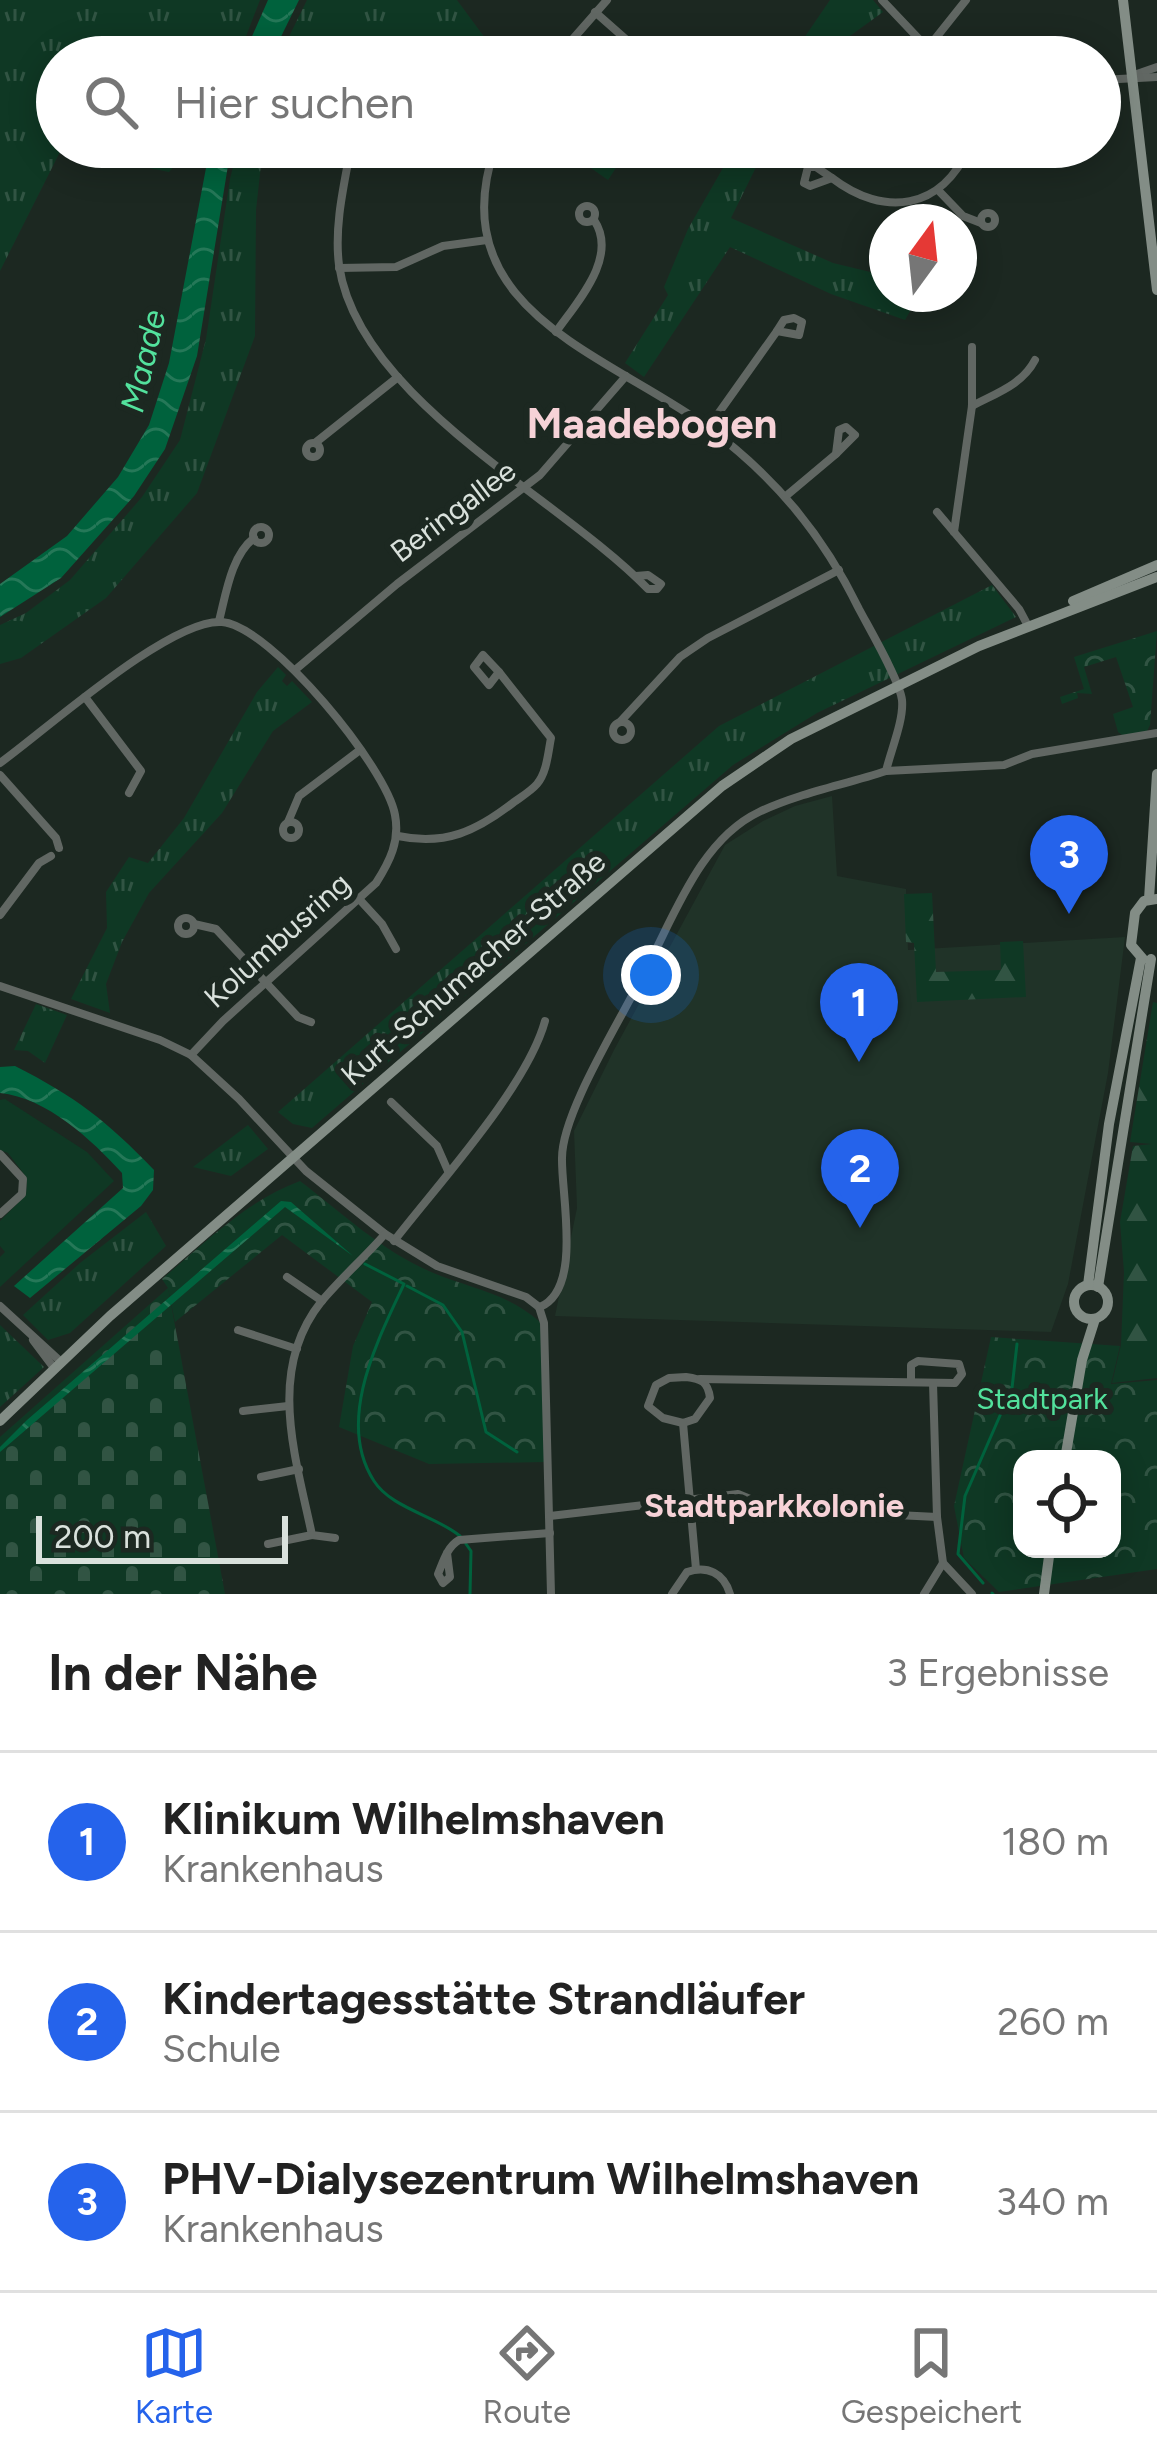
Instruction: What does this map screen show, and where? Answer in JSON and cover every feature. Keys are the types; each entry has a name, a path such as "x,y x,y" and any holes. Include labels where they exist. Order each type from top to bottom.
{"main road":[{"path":"1123,0 1157,290"},
{"name":"Kurt-Schumacher-Straße","path":"0,1421 57,1364 292,1157 722,786 791,739 1157,565"},
{"name":"Kurt-Schumacher-Straße","path":"1033,622 1157,577"},
{"path":"1133,586 1157,589"},
{"path":"1093,1286 1150,958 1131,945 1135,913 1153,899 1157,774"},
{"path":"1093,1286 1106,1294 1108,1304 1104,1314 1089,1319 1076,1312 1073,1302 1078,1291 1093,1286"},
{"path":"1067,1450 1089,1319"},
{"path":"1044,1594 1049,1558"}],"street":[{"path":"575,36 607,0"},
{"path":"882,0 915,36"},
{"path":"937,36 966,0"},
{"path":"595,12 622,36"},
{"path":"1121,77 1157,67"},
{"path":"1132,75 1157,77"},
{"path":"347,168 339,214 340,268 357,322 398,376 524,489 636,576"},
{"path":"489,168 485,182 487,241 514,294 556,332 708,428 786,496 816,531 902,701 886,771"},
{"path":"808,168 804,182 810,186 832,178"},
{"path":"817,168 850,192 871,200 910,201 938,190 959,168"},
{"path":"938,190 963,216 981,223"},
{"path":"556,332 597,270 601,248 594,220"},
{"path":"340,268 396,267 443,246 487,241"},
{"path":"708,428 777,331"},
{"path":"954,532 972,406 972,347"},
{"path":"972,406 1013,385 1028,374 1035,360"},
{"path":"315,443 398,376"},
{"name":"Beringallee","path":"295,670 397,584 524,489 575,439 626,376"},
{"path":"786,496 836,454"},
{"path":"937,512 1033,622"},
{"path":"219,621 232,572 246,543 254,538"},
{"path":"620,722 694,648 839,570"},
{"path":"0,763 180,632 219,621 241,627 272,647 295,670 359,750 393,804 398,836 432,841 484,826 537,784 546,765 550,738 499,672"},
{"path":"85,697 141,771 129,793"},
{"path":"645,971 707,858 734,829 759,812 886,771 1004,765 1032,754 1157,734"},
{"path":"289,822 299,796 359,750"},
{"path":"0,775 56,838 59,848"},
{"name":"Kolumbusring","path":"190,1055 360,900 387,866 398,836"},
{"path":"0,915 39,863 51,856"},
{"path":"360,900 396,949"},
{"path":"194,924 216,929 298,1017 311,1022"},
{"path":"0,986 160,1040 190,1055 292,1157 385,1234 437,1266 526,1297 539,1307 545,1345 550,1594"},
{"path":"539,1307 557,1294 566,1253 564,1128 636,988"},
{"path":"394,1240 538,1047 545,1021"},
{"path":"391,1102 436,1146 448,1171"},
{"path":"0,1154 23,1179 22,1194 0,1214"},
{"path":"313,1535 288,1406 296,1349 322,1301 385,1234"},
{"path":"287,1276 322,1301"},
{"path":"0,1306 57,1364"},
{"path":"238,1330 296,1349"},
{"path":"700,1379 708,1386 710,1398 694,1419 682,1424 648,1406 656,1384 669,1378 933,1383 961,1379 959,1364 918,1360 909,1371 910,1382"},
{"path":"933,1383 943,1563 971,1594"},
{"path":"243,1411 288,1406"},
{"path":"682,1424 696,1569"},
{"path":"261,1477 299,1469"},
{"path":"550,1516 738,1494 775,1509 937,1517"},
{"path":"447,1553 462,1539 550,1533"},
{"path":"268,1544 313,1535 335,1538"},
{"path":"924,1594 943,1563"},
{"path":"672,1594 679,1578 696,1569 715,1571 730,1594"}],"shaded area":[{"path":"832,796 837,876 906,889 908,950 1125,937 1108,1073 1068,1284 1051,1332 555,1316 577,1208 574,1131 614,1050 725,845 795,806"}],"green space":[{"path":"0,0 260,0 246,36 36,36 36,168 52,168 0,271"},
{"path":"307,0 457,0 484,36 289,36"},
{"path":"830,0 873,0 883,12 850,36 805,36"},
{"path":"233,168 261,168 255,336 197,493 106,598 21,658 0,664 0,625 26,613 70,580 142,497 180,440 206,339"},
{"path":"591,168 616,168 608,180"},
{"path":"723,168 756,168 731,218 833,263 869,272 869,307 730,247 644,377 625,363 668,295 664,287 688,229"},
{"path":"882,312 910,312 905,320"},
{"path":"992,585 1016,617 817,713 733,765 312,1128 293,1124 278,1112 719,726"},
{"path":"1157,631 1146,733 1125,737 1118,732 1113,714 1133,707 1116,657 1084,667 1092,694 1077,693 1078,698 1062,704 1060,697 1084,689 1074,657"},
{"path":"278,667 286,675 282,681 287,686 292,681 312,702 273,731 222,813 149,893 106,984 110,1013 71,999 107,928 106,892 129,857 148,863 184,818 257,692"},
{"path":"932,893 936,972 1001,970 1000,942 1023,941 1026,997 917,1002 914,943 906,942 904,894"},
{"path":"1153,1002 1157,1003 1157,1378 1112,1383 1121,1345 1120,1222 1133,1146 1152,1144 1130,1142"},
{"path":"36,1004 67,1015 45,1063 28,1051 14,1050"},
{"path":"0,1100 87,1152 114,1181 0,1287 0,1257 5,1252 0,1246 0,1221 26,1195 27,1178 8,1153 0,1150"},
{"path":"248,1125 268,1149 231,1176 193,1167"},
{"path":"300,1181 396,1253 431,1272 501,1297 540,1322 547,1386 545,1462 429,1464 339,1427 353,1346 372,1302 282,1235 175,1322 162,1279 244,1211"},
{"path":"146,1212 166,1246 70,1333 48,1340 23,1315"},
{"path":"168,1288 225,1594 0,1594 0,1437"},
{"path":"0,1325 44,1367 0,1407"},
{"name":"Stadtpark","path":"991,1337 1120,1346 1111,1384 1157,1380 1157,1569 999,1592 964,1558 954,1506"}],"water":[{"path":"268,0 299,0 281,36 252,36"},
{"path":"206,168 228,168 197,356 165,449 134,496 61,578 0,617 0,584 67,536 118,477 149,425 169,363"},
{"path":"15,1066 90,1111 154,1170 153,1190 141,1206 30,1298 14,1286 123,1188 122,1173 67,1122 35,1103 0,1093 0,1067"},
{"path":"281,1201 291,1202 353,1256 285,1207 0,1452 27,1420"}],"waterway":[{"path":"365,1264 404,1284 365,1381 359,1407 363,1458 374,1481 391,1498 460,1536"},
{"path":"407,1286 443,1305 462,1332 486,1432 517,1452"},
{"path":"983,1583 958,1554 965,1496 1012,1388 1017,1344"},
{"path":"466,1544 471,1551 470,1594"}],"place":[{"name":"PHV-Dialysezentrum Wilhelmshaven","path":"1069,914"},
{"name":"Klinikum Wilhelmshaven","path":"859,1062"},
{"name":"Kindertagesstätte Strandläufer","path":"860,1228"}],"district":[{"name":"Maadebogen","path":"652,423"},
{"name":"Stadtparkkolonie","path":"774,1505"}],"water label":[{"name":"Maade","path":"143,361"}]}
